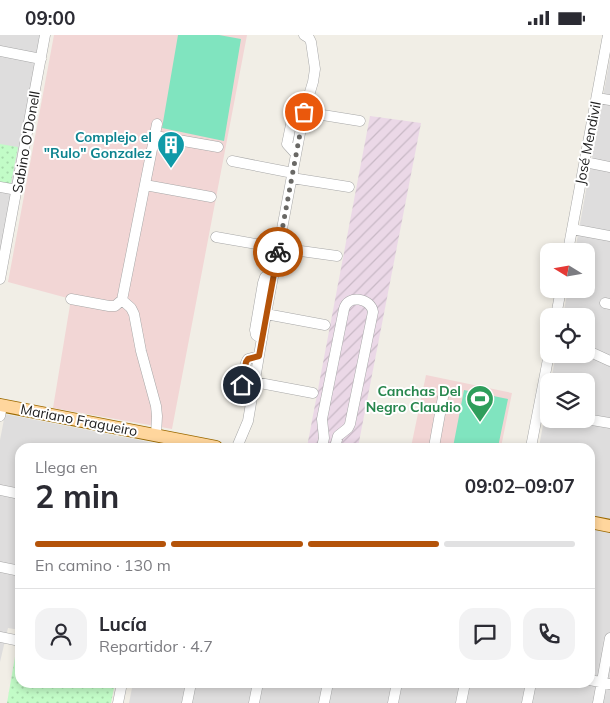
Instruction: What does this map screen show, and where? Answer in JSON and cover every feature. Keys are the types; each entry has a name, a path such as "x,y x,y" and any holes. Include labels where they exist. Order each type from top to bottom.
{"main road":[{"name":"Mariano Fragueiro","path":"1,409 156,435 169,443"},
{"path":"595,523 610,526"}],"street":[{"name":"Sabino O'Donell","path":"0,279 3,243 17,190 45,35"},
{"path":"239,443 248,421 304,112 316,69 311,41 304,35"},
{"name":"José Mendivil","path":"569,243 609,37"},
{"path":"0,51 41,59"},
{"path":"597,98 610,100"},
{"path":"304,112 360,121"},
{"path":"71,299 109,306 115,305 122,300 157,124"},
{"path":"155,135 218,147"},
{"path":"232,161 349,187"},
{"path":"585,162 610,167"},
{"path":"145,185 211,197"},
{"path":"0,187 17,190"},
{"path":"572,229 610,236"},
{"path":"216,237 337,256"},
{"path":"262,339 256,335 255,330 263,283 265,277 274,272"},
{"path":"122,300 134,314 141,351 156,406 156,435"},
{"path":"323,443 324,433 322,419 345,305 352,300 365,301 373,309 373,312 350,424 338,437 336,443"},
{"path":"266,314 325,325"},
{"path":"595,355 610,361"},
{"path":"253,394 244,388 242,380 248,359 259,356"},
{"path":"254,382 313,393"},
{"path":"435,443 443,397"},
{"path":"532,443 540,420"},
{"path":"595,420 610,421"},
{"path":"324,433 338,437"},
{"path":"0,490 15,492"},
{"path":"0,567 15,570"},
{"path":"0,637 15,640"},
{"path":"598,703 606,683 610,638"},
{"path":"118,703 121,688"},
{"path":"187,703 190,688"},
{"path":"254,703 257,688"},
{"path":"324,703 327,688"},
{"path":"393,703 396,688"},
{"path":"461,703 464,688"},
{"path":"527,703 530,688"}],"shaded area":[{"path":"0,35 42,35 0,255"},
{"name":"Complejo el \"Rulo\" Gonzalez","path":"54,35 247,35 172,429 53,408 71,299 8,282"},
{"path":"610,58 610,703 129,703 132,688 595,688 595,443 540,443 542,428 595,428 595,373 552,373 554,363 595,363 595,308 564,308 566,298 595,298 595,243 576,243"},
{"path":"370,116 421,123 359,443 308,443"},
{"name":"Canchas Del Negro Claudio","path":"426,375 512,393 502,443 412,443"},
{"path":"5,414 154,443 15,443 15,629 8,628 0,662 0,440"}],"green space":[{"path":"178,35 219,35 241,39 224,141 162,128"},
{"path":"0,144 18,147 11,183 8,184 0,183"},
{"name":"Canchas Del Negro Claudio","path":"464,390 508,399 499,443 454,443"},
{"path":"15,657 15,688 114,688 111,703 7,703"}],"way so far":[{"path":"278,252 304,112"}],"place":[{"name":"Complejo el \"Rulo\" Gonzalez","path":"171,169"},
{"name":"Canchas Del Negro Claudio","path":"480,423"}],"route":[{"path":"242,385 246,362 248,359 259,356 278,252"}]}
